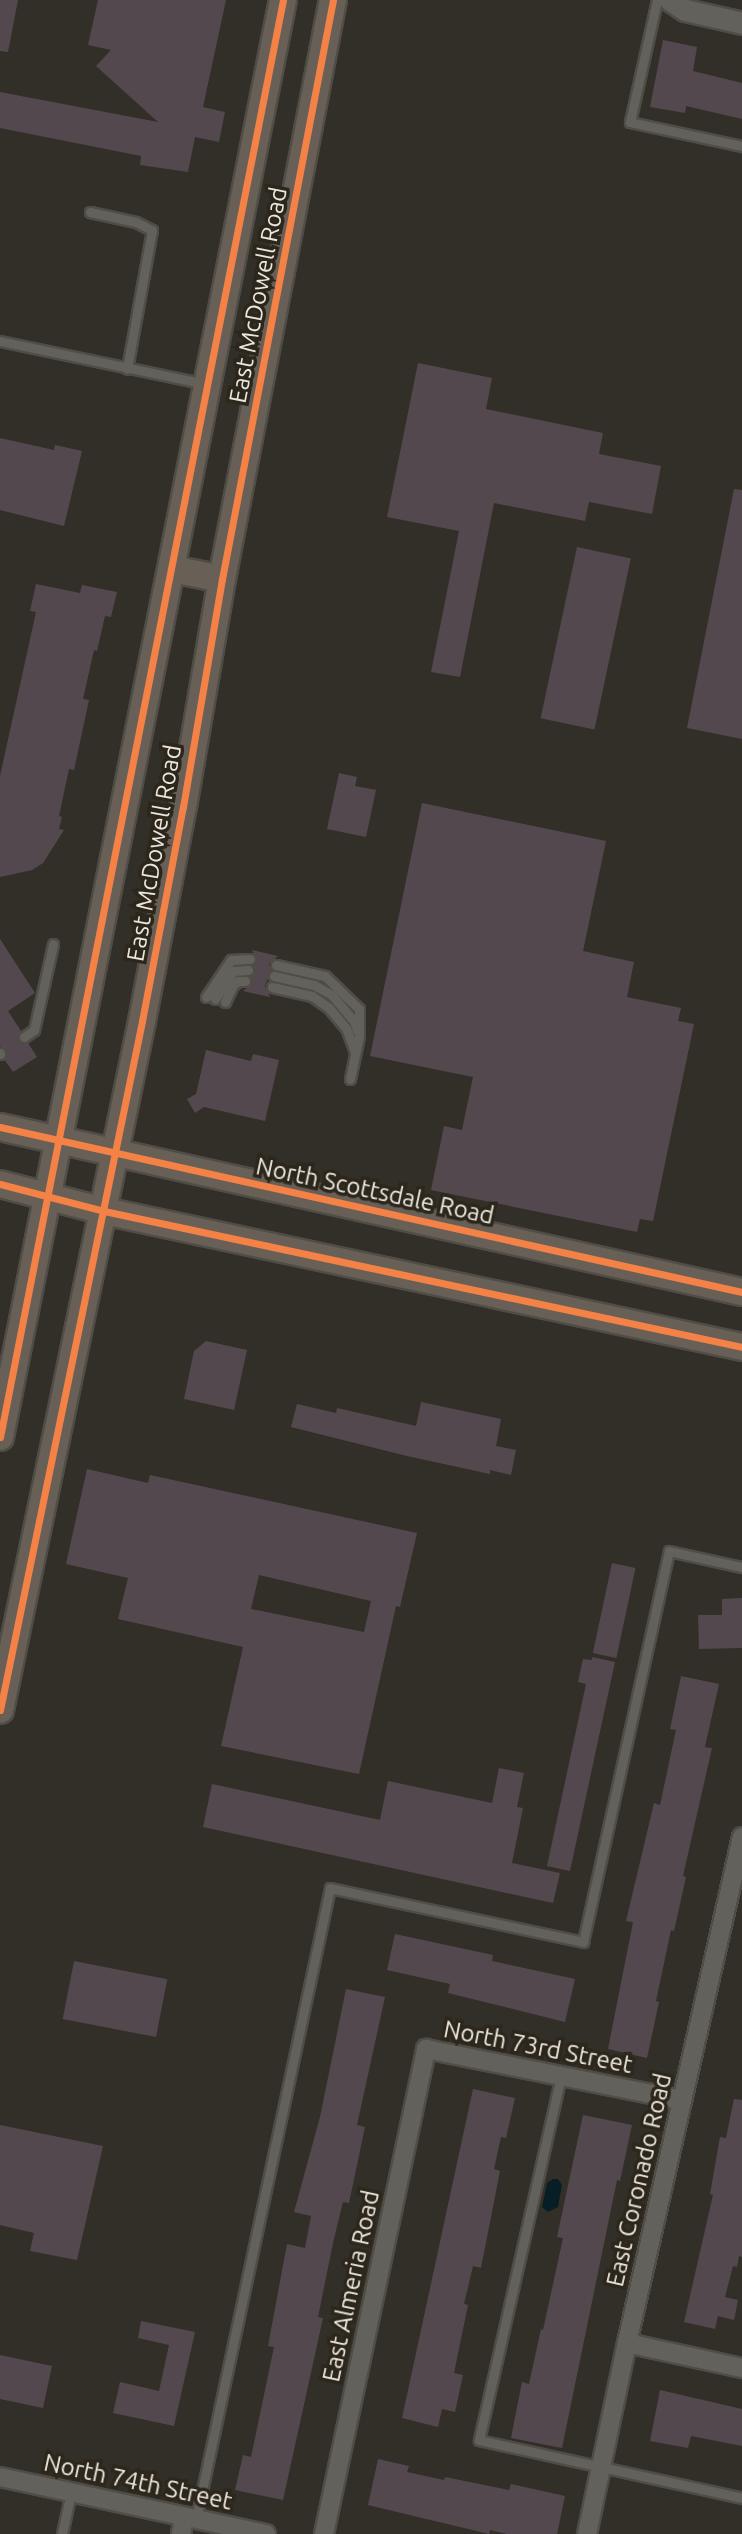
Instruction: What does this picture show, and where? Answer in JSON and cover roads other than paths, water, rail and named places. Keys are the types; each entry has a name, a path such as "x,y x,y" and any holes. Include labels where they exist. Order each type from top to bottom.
{"main road":[{"name":"East McDowell Road","path":"0,1437 283,0"},
{"name":"East McDowell Road","path":"0,1710 116,1153 333,0"},
{"path":"172,569 222,579"},
{"name":"North Scottsdale Road","path":"0,1127 742,1292"},
{"path":"0,1184 104,1211 742,1347"}],"street":[{"path":"670,0 685,10 742,23"},
{"name":"East Coronado Road","path":"587,2534 627,2343 742,1837"},
{"name":"North 73rd Street","path":"426,2049 682,2100"},
{"name":"East Almeria Road","path":"324,2534 426,2049"},
{"path":"627,2343 742,2368"},
{"name":"North 74th Street","path":"0,2477 71,2492 187,2523 266,2534"}],"lane":[{"path":"657,0 630,122 742,146"},
{"path":"90,212 136,222 152,230 127,369"},
{"path":"0,341 208,384"},
{"path":"24,1037 34,1030 53,944"},
{"path":"215,999 230,960 250,959"},
{"path":"276,965 332,980 359,1009 359,1036 350,1079"},
{"path":"215,999 233,971 248,970"},
{"path":"274,976 314,985 332,995 354,1021 359,1036"},
{"path":"215,999 238,981 245,981"},
{"path":"272,987 312,996 329,1008 346,1028 355,1054"},
{"path":"187,2523 330,1888 583,1942 669,1551 742,1567"},
{"path":"561,2076 479,2440 742,2498"},
{"path":"62,2534 71,2492"}],"water":[{"path":"558,2179 562,2185 558,2207 548,2212 542,2207 547,2183"}]}
